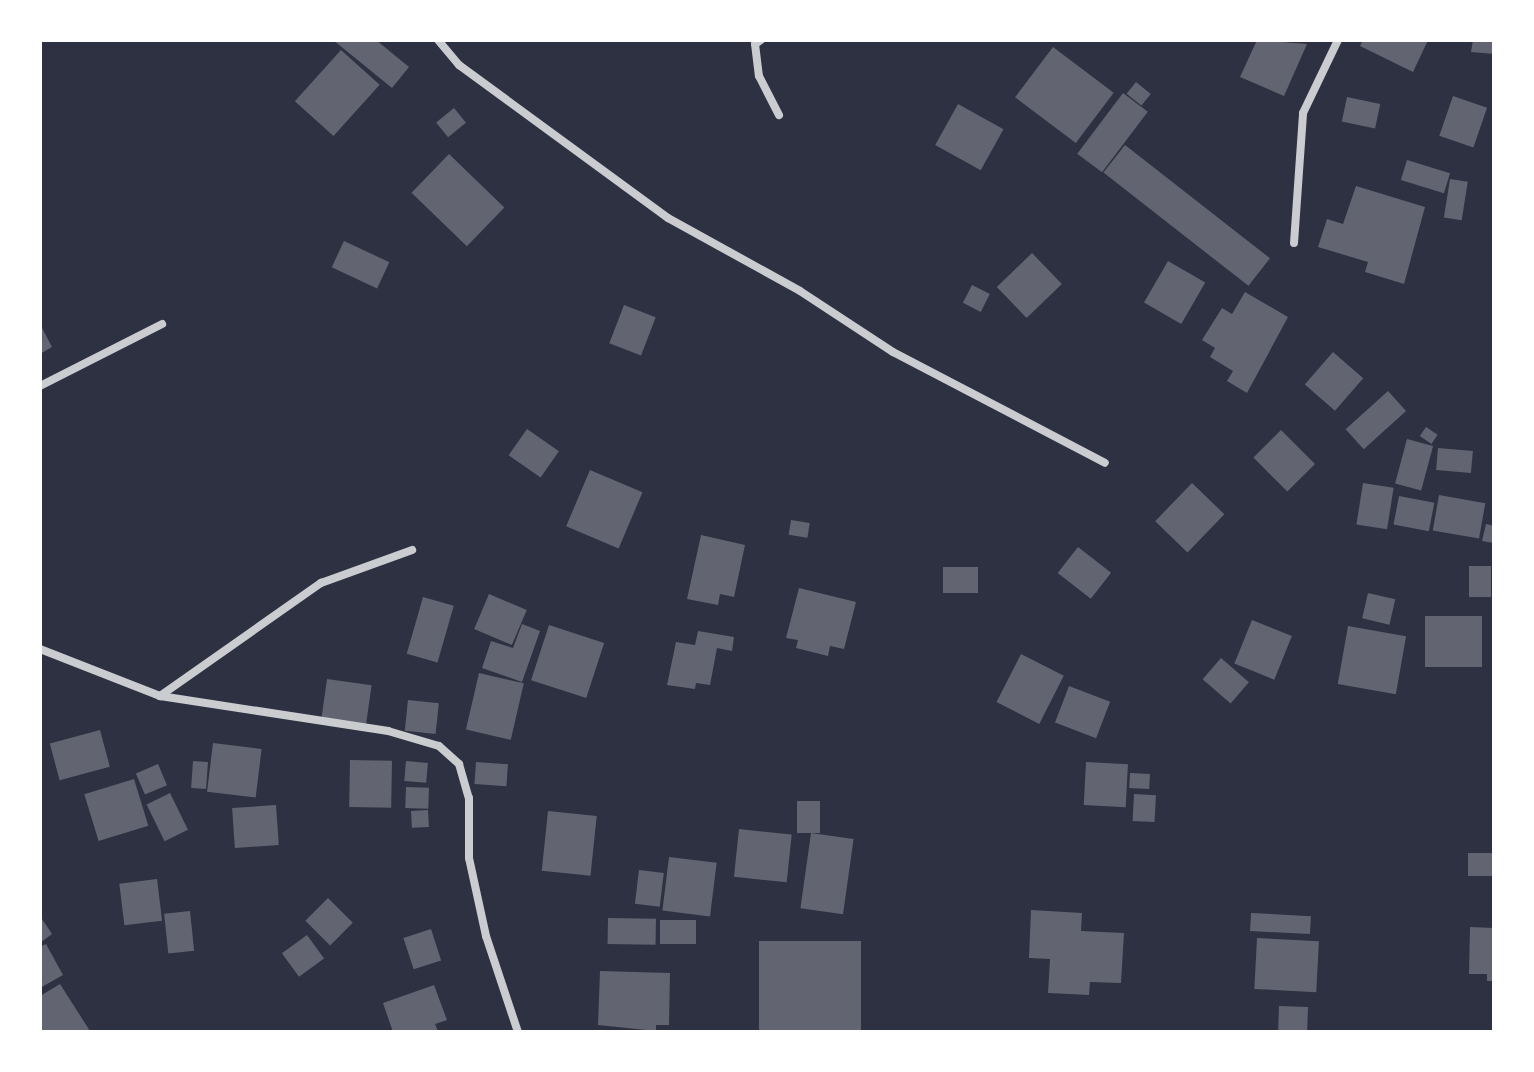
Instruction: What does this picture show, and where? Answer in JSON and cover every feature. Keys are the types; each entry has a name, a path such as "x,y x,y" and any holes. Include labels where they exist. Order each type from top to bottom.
{"street":[{"path":"438,40 459,65 668,218 800,291 893,352 1105,463"},
{"path":"761,40 755,44 759,76 779,115"},
{"path":"1294,243 1303,113 1338,40"},
{"path":"40,386 162,324"},
{"path":"160,696 321,583 412,550"},
{"path":"40,649 160,696 420,738 459,764 469,798 469,858 477,897 518,1032"}],"building":[{"path":"333,40 376,40 409,67 392,88"},
{"path":"1257,40 1307,44 1284,96 1240,77"},
{"path":"1363,40 1428,40 1413,72 1360,46"},
{"path":"1473,40 1494,40 1494,54 1471,52"},
{"path":"1053,47 1114,93 1076,143 1015,97"},
{"path":"341,50 380,85 333,136 295,101"},
{"path":"1136,82 1151,94 1141,106 1127,94"},
{"path":"1123,93 1148,112 1102,172 1077,154"},
{"path":"1453,96 1487,108 1473,147 1439,136"},
{"path":"1347,97 1380,104 1375,129 1342,121"},
{"path":"958,104 1003,129 981,170 935,145"},
{"path":"454,108 466,123 448,137 436,122"},
{"path":"1125,145 1270,258 1248,286 1103,173"},
{"path":"449,154 504,207 467,246 411,193"},
{"path":"1407,160 1450,173 1444,193 1401,180"},
{"path":"1450,179 1468,182 1462,220 1444,218"},
{"path":"1356,186 1425,207 1404,284 1365,272 1368,262 1318,247 1327,219 1343,224"},
{"path":"344,241 389,262 377,288 332,267"},
{"path":"1032,253 1062,284 1027,318 997,287"},
{"path":"1168,261 1205,282 1181,324 1144,303"},
{"path":"972,285 990,294 981,312 963,303"},
{"path":"1245,292 1288,317 1247,393 1227,381 1233,371 1210,357 1215,348 1202,340 1222,308 1232,314"},
{"path":"624,305 656,317 641,355 609,343"},
{"path":"40,324 52,347 40,354"},
{"path":"1333,352 1363,378 1335,411 1305,384"},
{"path":"1388,391 1406,411 1364,449 1346,429"},
{"path":"1426,427 1438,435 1431,444 1420,436"},
{"path":"527,429 559,451 541,478 509,455"},
{"path":"1281,430 1315,464 1287,492 1253,458"},
{"path":"1407,439 1433,446 1421,490 1395,483"},
{"path":"1438,448 1473,451 1471,473 1436,470"},
{"path":"590,470 642,492 619,548 566,526"},
{"path":"1192,483 1224,514 1188,552 1155,521"},
{"path":"1363,483 1394,488 1387,529 1356,524"},
{"path":"1439,495 1485,503 1479,539 1433,530"},
{"path":"1399,496 1434,503 1429,531 1393,524"},
{"path":"791,520 810,523 807,538 789,535"},
{"path":"1486,524 1494,526 1494,543 1482,541"},
{"path":"701,535 745,545 734,597 720,594 718,605 687,599"},
{"path":"1078,547 1111,573 1091,599 1058,573"},
{"path":"1469,566 1491,566 1491,597 1469,597"},
{"path":"943,567 978,567 978,593 943,593"},
{"path":"799,588 856,602 844,649 830,646 828,656 796,648 798,640 786,638"},
{"path":"1368,593 1395,599 1389,625 1362,618"},
{"path":"489,594 527,610 512,645 474,629"},
{"path":"423,597 454,606 437,663 407,654"},
{"path":"1425,616 1482,616 1482,667 1425,667"},
{"path":"1252,620 1292,636 1274,680 1234,664"},
{"path":"522,624 540,631 522,682 482,668 491,641 513,648"},
{"path":"549,625 604,643 586,698 531,680"},
{"path":"1348,626 1406,636 1396,694 1338,684"},
{"path":"698,631 734,637 732,651 717,648 710,685 696,683 695,689 667,685 676,642 695,645"},
{"path":"1021,654 1064,676 1039,724 996,702"},
{"path":"1221,658 1249,682 1231,703 1203,679"},
{"path":"479,673 524,683 511,740 466,730"},
{"path":"327,679 372,685 366,726 321,720"},
{"path":"1069,686 1110,702 1096,738 1055,722"},
{"path":"408,700 439,703 436,734 405,731"},
{"path":"100,730 110,767 60,780 50,743"},
{"path":"213,743 262,749 256,798 207,792"},
{"path":"350,760 392,761 391,808 349,807"},
{"path":"193,761 208,762 206,789 191,788"},
{"path":"406,761 428,763 426,783 404,781"},
{"path":"476,762 508,764 506,786 474,784"},
{"path":"1086,762 1128,764 1126,807 1084,805"},
{"path":"158,764 167,785 145,795 136,773"},
{"path":"1130,773 1150,774 1149,789 1129,788"},
{"path":"134,779 148,826 99,841 84,794"},
{"path":"406,787 429,788 428,809 405,808"},
{"path":"170,793 188,830 165,841 147,804"},
{"path":"1134,794 1156,795 1155,822 1133,821"},
{"path":"797,801 820,801 820,833 797,833"},
{"path":"276,805 279,845 235,848 232,808"},
{"path":"428,810 429,827 412,828 411,811"},
{"path":"548,811 597,816 590,876 542,871"},
{"path":"739,829 792,835 787,882 734,877"},
{"path":"811,833 854,839 843,914 800,908"},
{"path":"1468,853 1494,853 1494,876 1468,876"},
{"path":"669,857 717,863 710,916 662,911"},
{"path":"639,870 664,873 660,907 635,904"},
{"path":"157,879 162,921 124,925 119,884"},
{"path":"328,898 353,923 330,945 305,921"},
{"path":"1031,910 1082,913 1081,931 1124,933 1121,983 1090,982 1089,995 1048,993 1050,959 1029,958"},
{"path":"190,911 194,951 168,953 164,914"},
{"path":"1251,913 1311,916 1310,934 1250,931"},
{"path":"40,916 52,934 40,943"},
{"path":"608,918 656,919 656,945 608,944"},
{"path":"660,920 696,920 696,944 660,944"},
{"path":"1470,927 1494,928 1494,981 1487,981 1487,974 1469,974"},
{"path":"431,929 441,960 414,969 403,938"},
{"path":"307,935 324,958 299,977 282,953"},
{"path":"1257,938 1319,941 1316,992 1254,989"},
{"path":"759,941 861,941 861,1032 759,1032"},
{"path":"46,944 63,975 40,988 40,947"},
{"path":"600,971 670,973 669,1025 656,1025 656,1031 598,1025"},
{"path":"60,984 90,1031 40,1032 40,996"},
{"path":"434,985 447,1020 435,1024 438,1031 393,1032 383,1003"},
{"path":"1279,1006 1308,1007 1307,1032 1278,1032"}]}
